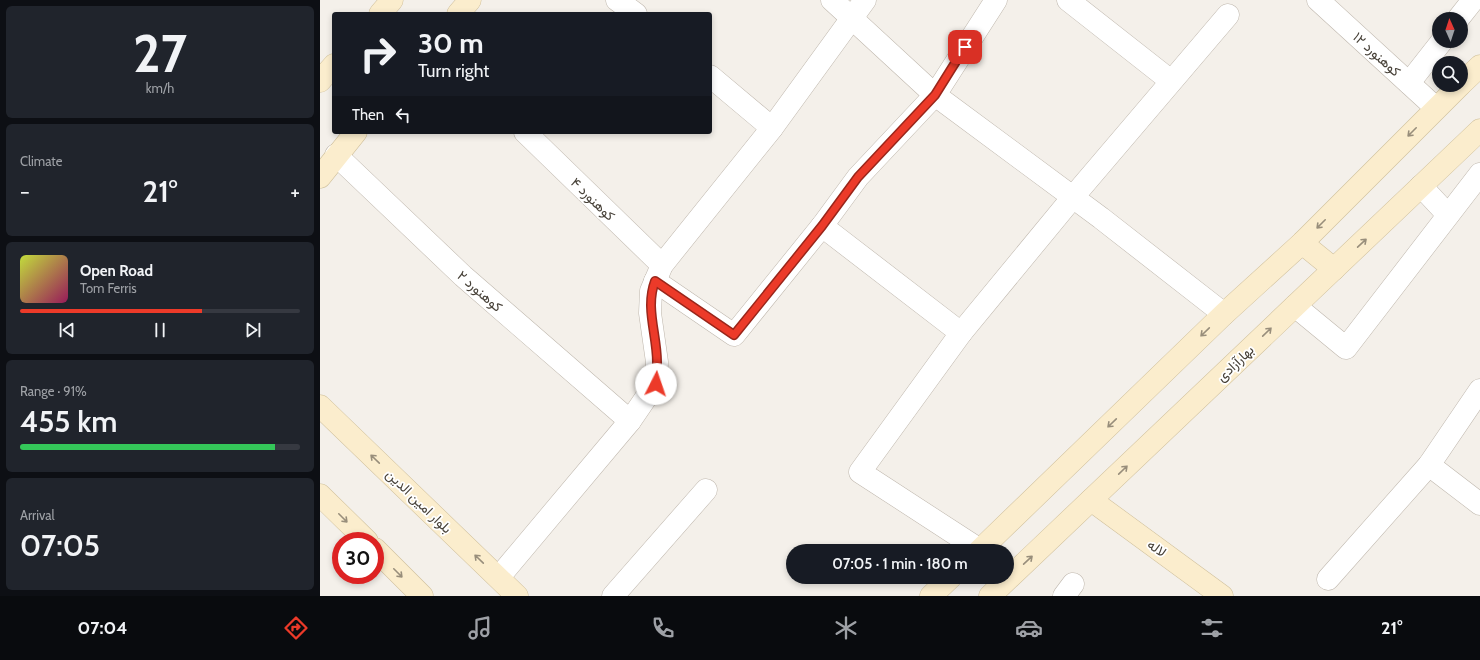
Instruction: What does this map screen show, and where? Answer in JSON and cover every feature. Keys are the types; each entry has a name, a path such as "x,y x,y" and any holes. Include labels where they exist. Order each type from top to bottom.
{"main road":[{"path":"382,12 392,0"},
{"path":"460,12 470,0"},
{"path":"1468,77 1480,66"},
{"path":"320,81 332,67"},
{"path":"987,544 1224,314 1302,243 1453,92"},
{"name":"بهارآزادی","path":"990,596 1480,130"},
{"path":"320,177 354,134"},
{"path":"1302,243 1334,269"},
{"name":"بلوار امین الدین","path":"320,406 517,596"},
{"path":"320,495 358,532"},
{"name":"لاله","path":"1091,500 1222,596"},
{"path":"384,558 422,596"},
{"path":"931,596 944,584"}],"street":[{"path":"617,0 633,12"},
{"path":"832,0 935,95 1073,197 1224,314"},
{"path":"499,577 630,421 656,384 657,362 650,314 652,291 658,273 772,128 865,0"},
{"path":"961,333 822,226 858,177 935,95 996,0"},
{"path":"1068,0 1171,81"},
{"name":"کوهنورد ۱۲","path":"1318,0 1436,108"},
{"path":"1464,12 1473,0"},
{"path":"969,544 860,472 961,333 1073,197 1228,15"},
{"path":"1409,83 1436,48"},
{"path":"712,78 772,128"},
{"name":"کوهنورد ۴","path":"527,134 658,273 734,335 822,226"},
{"name":"کوهنورد ۲","path":"336,155 463,276 630,421"},
{"path":"1295,306 1346,348 1480,174"},
{"path":"1421,186 1448,215"},
{"path":"1328,579 1429,465 1480,390"},
{"path":"1429,465 1480,504"},
{"path":"613,596 706,490"}],"route":[{"path":"656,384 657,362 650,314 652,291 655,281 734,335 822,226 858,177 935,95 965,47"}]}
